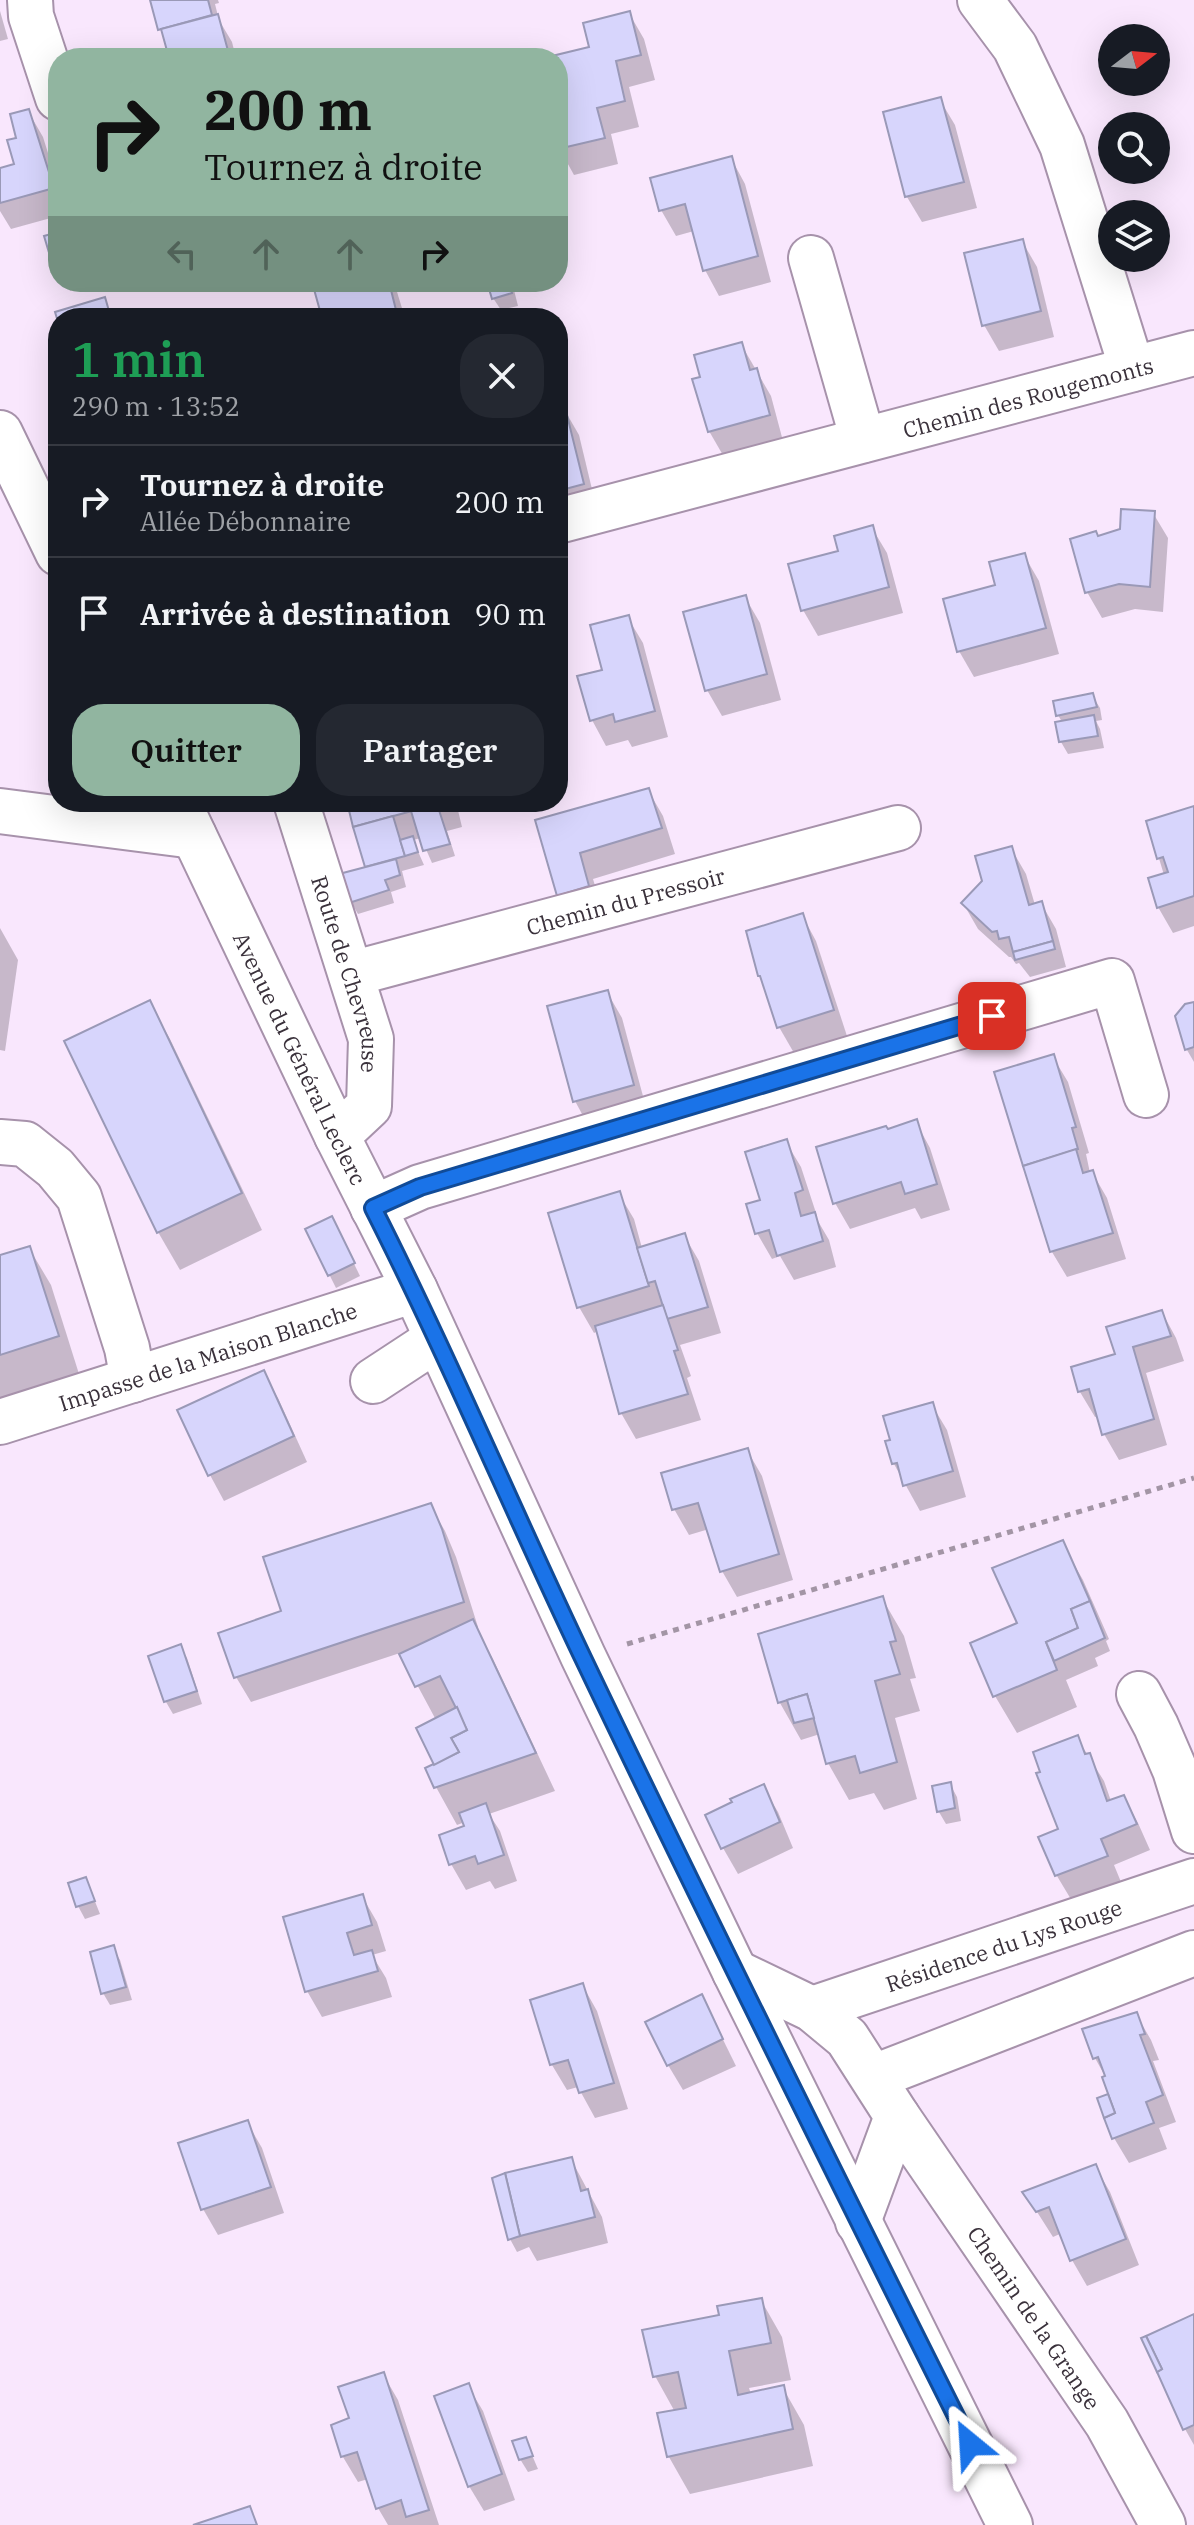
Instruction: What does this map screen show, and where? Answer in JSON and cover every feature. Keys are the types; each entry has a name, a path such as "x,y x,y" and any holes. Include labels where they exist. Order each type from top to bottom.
{"street":[{"path":"30,0 31,16 48,68"},
{"path":"980,0 1015,47 1062,145 1132,369"},
{"path":"811,258 863,440"},
{"name":"Chemin des Rougemonts","path":"568,518 1194,353"},
{"path":"0,433 48,532"},
{"path":"0,811 186,819"},
{"name":"Route de Chevreuse","path":"299,812 371,1039 369,1106 337,1136"},
{"name":"Avenue du Général Leclerc","path":"186,819 337,1136 415,1290 583,1656 735,1972 1010,2525"},
{"name":"Chemin du Pressoir","path":"351,974 898,828"},
{"path":"373,1208 420,1187 1112,981 1146,1095"},
{"path":"0,1142 25,1144 55,1168 79,1197 127,1348 133,1380"},
{"name":"Impasse de la Maison Blanche","path":"0,1422 415,1290"},
{"path":"373,1381 437,1339"},
{"path":"1139,1694 1175,1770 1194,1831"},
{"name":"Résidence du Lys Rouge","path":"812,2009 1194,1881"},
{"path":"874,2077 1194,1953"},
{"name":"Chemin de la Grange","path":"735,1972 812,2009 847,2038 1107,2423 1163,2525"},
{"path":"858,2222 897,2116"}],"path":[{"path":"583,1656 1194,1478"}],"building":[{"path":"150,0 208,0 212,15 158,30"},
{"path":"630,11 641,55 616,61 625,101 597,108 605,138 568,147 568,52 589,47 583,23"},
{"path":"218,14 227,48 166,48 161,29"},
{"path":"941,97 964,182 905,197 883,112"},
{"path":"29,109 48,169 48,190 0,203 0,168 14,164 7,140 16,138 10,114"},
{"path":"732,156 758,256 703,271 685,204 659,211 650,178"},
{"path":"1023,239 1041,311 982,326 964,253"},
{"path":"315,292 392,292 396,308 319,308"},
{"path":"490,292 512,292 512,293 492,299"},
{"path":"105,297 108,308 68,308"},
{"path":"742,342 750,370 757,368 770,415 708,432 692,379 700,377 694,355"},
{"path":"568,419 584,484 568,488"},
{"path":"1121,509 1155,511 1150,587 1119,584 1085,593 1070,539 1096,531 1098,536 1120,529"},
{"path":"873,525 889,587 801,611 788,564 838,551 834,536"},
{"path":"1025,553 1046,628 957,652 943,599 995,585 989,562"},
{"path":"746,595 767,674 705,691 683,612"},
{"path":"629,615 655,711 615,722 613,714 590,721 577,676 602,670 590,625"},
{"path":"1093,693 1097,707 1056,716 1053,701"},
{"path":"1094,715 1098,736 1059,742 1055,722"},
{"path":"649,788 662,828 580,853 589,886 557,896 535,820"},
{"path":"1194,806 1194,896 1157,908 1148,878 1168,872 1163,857 1157,859 1146,821"},
{"path":"349,812 408,812 353,827"},
{"path":"411,812 440,812 450,844 423,851"},
{"path":"393,816 405,856 365,867 353,827"},
{"path":"413,836 418,852 405,856 400,840"},
{"path":"1012,846 1029,905 1042,901 1053,941 1013,952 1009,937 999,939 997,931 992,932 961,903 982,881 975,856"},
{"path":"396,859 400,875 385,880 389,890 349,903 339,874"},
{"path":"803,913 834,1010 777,1028 746,931"},
{"path":"1053,941 1055,949 1015,960 1013,952"},
{"path":"608,990 634,1085 573,1102 547,1006"},
{"path":"150,1000 242,1193 157,1233 64,1041"},
{"path":"1194,1002 1194,1047 1185,1050 1175,1016 1185,1004"},
{"path":"1054,1054 1076,1127 1072,1128 1078,1149 1023,1166 994,1072"},
{"path":"917,1119 937,1184 905,1194 901,1182 833,1204 816,1147"},
{"path":"787,1139 803,1190 795,1193 801,1216 815,1212 823,1241 777,1256 769,1230 755,1234 746,1204 760,1200 745,1152"},
{"path":"1076,1149 1083,1173 1093,1170 1113,1233 1050,1252 1023,1166"},
{"path":"620,1191 649,1286 577,1308 548,1213"},
{"path":"332,1216 355,1263 328,1276 305,1229"},
{"path":"685,1233 708,1307 667,1319 655,1281 648,1283 637,1248"},
{"path":"30,1246 59,1336 0,1355 0,1255"},
{"path":"663,1305 688,1394 619,1414 595,1326"},
{"path":"1162,1310 1171,1336 1133,1347 1154,1419 1102,1435 1089,1389 1078,1392 1071,1367 1115,1354 1106,1327"},
{"path":"264,1370 294,1436 208,1476 177,1410"},
{"path":"933,1402 953,1471 903,1486 897,1463 892,1464 885,1441 890,1440 883,1416"},
{"path":"748,1448 779,1554 720,1572 698,1503 672,1510 661,1473"},
{"path":"431,1503 464,1602 234,1678 218,1633 281,1611 263,1557"},
{"path":"1063,1540 1090,1601 1071,1609 1078,1628 1046,1642 1057,1670 993,1697 970,1643 1017,1623 992,1568"},
{"path":"883,1596 896,1641 890,1642 900,1674 875,1681 897,1762 860,1773 855,1756 826,1764 807,1694 778,1703 758,1634"},
{"path":"1090,1601 1105,1638 1054,1661 1046,1642 1078,1628 1071,1609"},
{"path":"473,1619 536,1753 434,1788 425,1768 459,1752 451,1738 467,1730 440,1676 415,1687 399,1654"},
{"path":"181,1644 197,1691 164,1702 148,1656"},
{"path":"807,1694 814,1718 794,1723 787,1700"},
{"path":"457,1707 467,1730 451,1738 459,1752 434,1765 416,1728"},
{"path":"1078,1735 1085,1754 1090,1753 1107,1801 1124,1795 1137,1824 1101,1839 1108,1856 1055,1876 1038,1837 1058,1829 1036,1773 1040,1772 1033,1752"},
{"path":"951,1782 955,1808 937,1812 932,1786"},
{"path":"764,1784 780,1822 721,1849 705,1815 732,1802 730,1799"},
{"path":"486,1803 504,1855 478,1864 475,1856 449,1865 439,1835 464,1826 459,1813"},
{"path":"86,1877 95,1901 76,1907 68,1883"},
{"path":"363,1894 372,1925 347,1933 354,1955 372,1950 378,1971 305,1992 283,1917"},
{"path":"114,1945 126,1987 101,1994 90,1952"},
{"path":"583,1983 614,2083 579,2093 568,2060 550,2065 530,2000"},
{"path":"702,1994 723,2039 667,2066 645,2022"},
{"path":"1137,2012 1145,2034 1140,2035 1163,2095 1146,2102 1154,2123 1112,2139 1104,2118 1115,2113 1102,2077 1105,2076 1098,2057 1093,2059 1082,2029"},
{"path":"1108,2094 1115,2113 1104,2118 1097,2098"},
{"path":"248,2120 271,2187 201,2210 178,2143"},
{"path":"572,2157 581,2191 588,2189 595,2217 520,2236 505,2173"},
{"path":"1096,2164 1126,2239 1070,2261 1049,2207 1036,2212 1022,2192"},
{"path":"505,2173 520,2236 508,2240 492,2178"},
{"path":"762,2298 771,2343 729,2351 738,2395 784,2385 793,2429 667,2457 657,2413 686,2408 678,2372 653,2377 642,2330 719,2315 717,2306"},
{"path":"1194,2314 1194,2425 1183,2430 1157,2372 1162,2369 1146,2336"},
{"path":"1146,2336 1162,2369 1157,2372 1141,2338"},
{"path":"384,2372 429,2510 406,2517 401,2500 376,2509 357,2452 341,2457 331,2425 349,2418 338,2387"},
{"path":"469,2383 502,2474 468,2487 434,2396"},
{"path":"526,2437 533,2456 519,2460 512,2441"},
{"path":"250,2506 257,2525 193,2525"}],"route":[{"path":"970,2444 735,1972 571,1631 415,1290 373,1208 420,1187 992,1016"}]}
